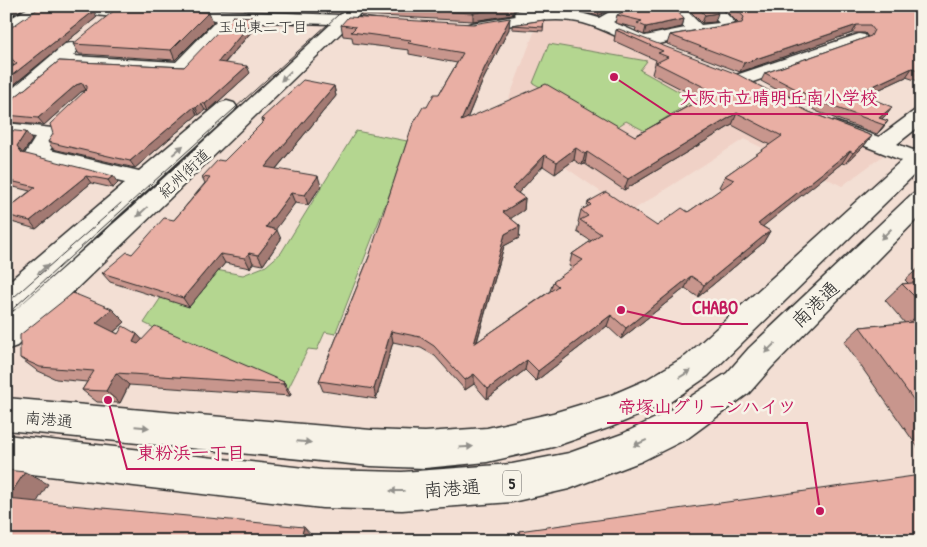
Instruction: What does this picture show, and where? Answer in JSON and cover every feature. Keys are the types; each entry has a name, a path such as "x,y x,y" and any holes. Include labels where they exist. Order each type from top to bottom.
{"street":[{"path":"8,27 42,6"},
{"path":"49,6 161,10 229,16 342,13 397,25"},
{"path":"600,24 616,13 635,6"},
{"path":"673,6 697,30"},
{"path":"496,8 540,17"},
{"path":"6,104 118,9"},
{"path":"643,42 697,30 732,27 715,10"},
{"name":"紀州街道","path":"6,301 144,180 342,13"},
{"name":"紀州街道","path":"6,337 160,196 342,13"},
{"path":"57,60 181,68 229,16"},
{"path":"453,28 473,28 540,17 577,17 600,24 669,53"},
{"path":"740,80 858,39"},
{"path":"721,74 740,80 757,90"},
{"path":"881,146 921,115"},
{"path":"819,121 881,146 919,158"},
{"path":"6,129 45,132 46,140 36,154 144,180"},
{"name":"南港通","path":"6,414 372,448 425,450 487,445 553,430 612,412 658,391 698,366 919,158"},
{"name":"南港通","path":"6,453 322,489 402,491 512,484 569,471 629,449 676,426 738,383 760,358 921,200"}],"shaded area":[{"path":"538,22 587,23 888,152 842,186 744,139 630,212 500,122"}],"green space":[{"path":"549,44 647,61 640,70 694,100 645,131 626,121 614,129 533,83"},
{"path":"356,131 407,141 391,190 335,334 325,332 317,350 308,349 286,393 144,323 172,281 140,256 243,275 266,266 281,253"}],"building":[{"path":"42,6 94,11 6,80 6,68 17,64 11,58 6,59 6,31"},
{"path":"360,6 513,6 473,13"},
{"path":"634,6 673,6 684,19 646,27 637,23 642,21 617,15"},
{"path":"696,6 712,6 718,13 705,15"},
{"path":"732,6 782,6 784,9 796,9 798,6 921,6 921,71 912,68 858,93 892,107 879,118 888,121 884,125 823,103 765,73 871,36 874,30 870,25 857,25 744,63 670,35 742,23 744,17"},
{"path":"116,9 209,12 171,50 73,44"},
{"path":"233,16 256,17 218,62 247,66 205,104 201,103 196,108 194,107 130,161 48,142 53,134 50,124 87,89 87,86 82,83 76,85 38,118 6,115 6,103 59,61 184,67"},
{"path":"348,17 473,24 510,18 484,69 461,121 546,84 635,136 714,92 656,63 668,57 658,53 663,51 616,30 619,29 737,74 809,112 872,136 853,153 850,151 758,224 770,231 704,285 691,276 626,328 611,315 538,371 527,360 488,389 474,374 465,380 434,346 420,337 391,331 374,389 319,381 369,257 412,126 423,107 427,107 434,94 439,94 463,53 408,43 411,40 351,32 356,27 341,25","holes":["737,113 782,136 725,176 734,180 688,212 682,208 657,226 606,192 588,202 591,205 581,210 588,216 580,220 601,234 572,254 583,260 553,282 558,286 474,344 505,234 520,226 503,212 525,198 512,189 545,155 557,162 576,148 585,154 587,152 628,179"]},
{"path":"544,20 543,27 512,25"},
{"path":"303,80 334,86 265,167 318,176 305,195 291,193 266,227 277,230 258,255 249,253 245,258 220,254 183,298 102,273 127,252 132,254 164,218 174,220 210,178 202,177 218,160 224,161 265,120 261,119"},
{"path":"6,130 26,132 17,146 22,153 113,176 108,180 86,176 30,221 6,215 6,210 36,187 6,180"},
{"path":"921,282 921,303 902,284"},
{"path":"73,293 112,309 96,323 118,334 123,326 137,334 133,342 138,344 155,326 284,382 283,384 116,373 106,391 82,390 94,371 40,367 20,358 20,335"},
{"path":"913,322 921,331 921,410 860,327"},
{"path":"6,470 25,472 7,499 304,527 300,540 425,541 6,541"},
{"path":"921,475 921,541 520,541 519,531"}],"tram line":[{"path":"6,315 348,6"},
{"path":"6,304 121,203"}],"railway":[{"path":"6,10 12,6"},
{"path":"6,19 29,6"}],"place":[{"name":"大阪市立晴明丘南小学校","path":"614,77"},
{"name":"CHABO","path":"621,310"},
{"name":"東粉浜一丁目","path":"108,400"},
{"name":"帝塚山グリーンハイツ","path":"820,511"}],"district":[{"name":"玉出東二丁目","path":"263,26"}]}
